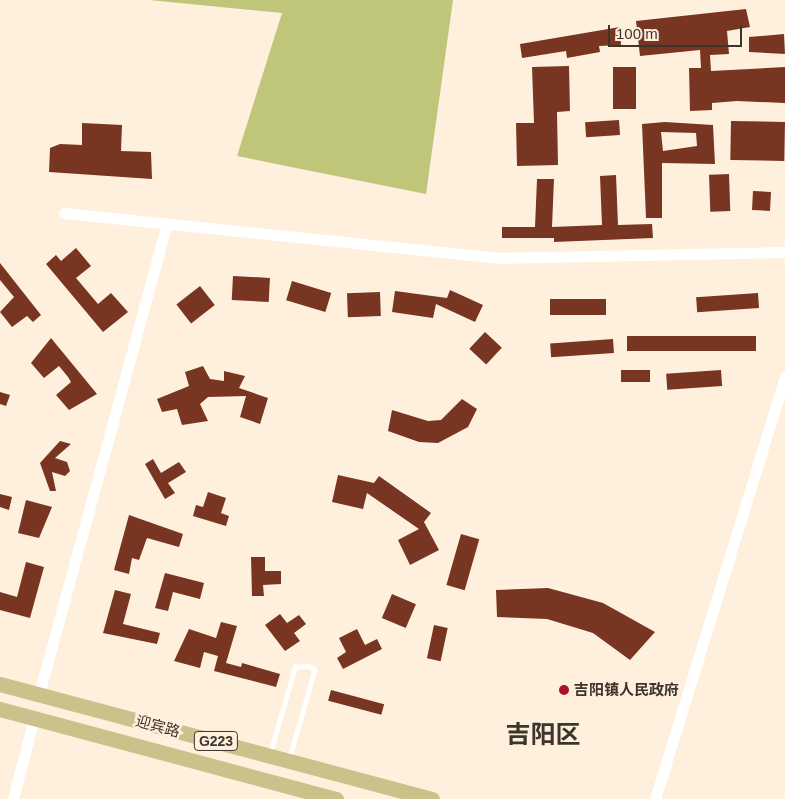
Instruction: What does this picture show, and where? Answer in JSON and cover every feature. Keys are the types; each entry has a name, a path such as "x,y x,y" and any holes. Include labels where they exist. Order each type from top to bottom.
{"highway":[{"name":"迎宾路","path":"0,684 432,799"},
{"name":"迎宾路","path":"0,709 336,799"}],"street":[{"path":"64,213 498,258 785,252"},
{"path":"39,694 167,224"},
{"path":"656,799 785,377"},
{"path":"13,799 34,718"}],"lane":[{"path":"270,756 295,666 308,666 315,670 289,761"}],"green space":[{"path":"149,0 453,0 426,194 237,156 282,13"}],"building":[{"path":"746,9 750,27 727,31 729,54 710,55 711,71 785,67 785,103 737,101 712,103 712,110 690,111 689,68 701,68 700,50 640,56 636,21"},
{"path":"620,27 621,45 599,46 600,52 567,58 566,51 522,58 520,44"},
{"path":"784,34 785,54 749,52 749,37"},
{"path":"569,66 570,111 557,112 558,165 517,166 516,123 534,123 532,67"},
{"path":"613,67 636,67 636,109 613,109"},
{"path":"619,120 620,135 586,137 585,122"},
{"path":"731,121 785,122 784,161 730,160"},
{"path":"665,122 713,125 715,164 662,163 662,218 646,218 642,124","holes":["661,132 696,133 697,146 663,151"]},
{"path":"82,123 122,125 121,151 151,152 152,179 49,172 50,148 60,144 82,145"},
{"path":"729,174 730,211 710,212 709,175"},
{"path":"616,175 618,225 652,224 653,238 554,242 554,238 502,238 502,227 535,227 537,179 554,179 552,227 602,225 600,176"},
{"path":"753,191 771,192 770,211 752,210"},
{"path":"76,248 91,266 76,278 98,304 111,293 128,312 103,332 46,264 56,255 61,261"},
{"path":"0,263 41,315 33,322 27,316 12,327 0,312 14,297 0,280"},
{"path":"233,276 270,278 269,302 232,300"},
{"path":"292,281 331,293 325,312 286,300"},
{"path":"200,286 215,305 191,323 176,304"},
{"path":"450,290 483,305 475,322 436,304 433,318 392,312 395,291 447,298"},
{"path":"380,292 381,316 348,317 347,293"},
{"path":"758,293 759,308 697,312 696,297"},
{"path":"550,299 606,299 606,315 550,315"},
{"path":"485,332 502,348 486,365 469,349"},
{"path":"627,336 756,336 756,351 627,351"},
{"path":"51,338 97,394 69,410 56,395 71,382 68,377 59,366 44,378 31,363"},
{"path":"613,339 614,353 551,357 550,343"},
{"path":"203,366 210,379 224,381 224,371 245,376 239,388 268,398 260,424 240,417 246,396 208,397 200,404 208,421 182,425 177,409 162,412 157,399 189,386 185,372"},
{"path":"621,370 650,370 650,382 621,382"},
{"path":"721,370 722,386 667,390 666,374"},
{"path":"0,392 10,395 6,406 0,404"},
{"path":"462,399 477,409 468,427 438,443 419,442 388,431 392,410 428,421 441,420"},
{"path":"60,441 71,444 55,458 67,462 70,471 65,476 52,472 56,491 50,491 40,463"},
{"path":"153,459 161,473 179,462 186,472 168,483 175,493 165,499 145,464"},
{"path":"338,475 374,483 379,476 431,513 424,522 439,550 410,565 398,540 419,529 367,493 363,509 332,502"},
{"path":"208,492 226,498 221,513 229,516 226,526 193,516 196,505 203,507"},
{"path":"0,494 12,497 9,510 0,507"},
{"path":"26,500 52,507 39,538 18,533"},
{"path":"129,515 183,534 179,547 147,538 139,560 132,558 129,574 114,570"},
{"path":"461,534 479,539 465,590 446,585"},
{"path":"251,557 265,557 265,571 281,571 281,584 263,585 264,596 252,596"},
{"path":"26,562 44,567 30,618 0,610 0,592 17,597"},
{"path":"165,573 204,583 200,599 173,592 168,611 155,608"},
{"path":"548,588 603,603 655,632 630,660 593,633 547,619 497,617 496,590"},
{"path":"115,590 131,594 123,624 160,633 157,644 103,633"},
{"path":"392,594 416,604 406,628 382,618"},
{"path":"280,614 287,623 299,615 306,624 294,633 300,641 285,651 265,625"},
{"path":"221,622 237,626 226,663 241,667 242,663 280,674 276,687 214,671 218,656 204,652 200,668 174,661 189,629 216,638"},
{"path":"434,625 448,628 441,661 427,658"},
{"path":"357,629 365,645 377,639 382,649 343,669 337,658 346,652 339,638"},
{"path":"331,690 384,704 381,715 328,701"}],"place":[{"name":"吉阳镇人民政府","path":"564,690"}],"district":[{"name":"吉阳区","path":"543,734"}]}
